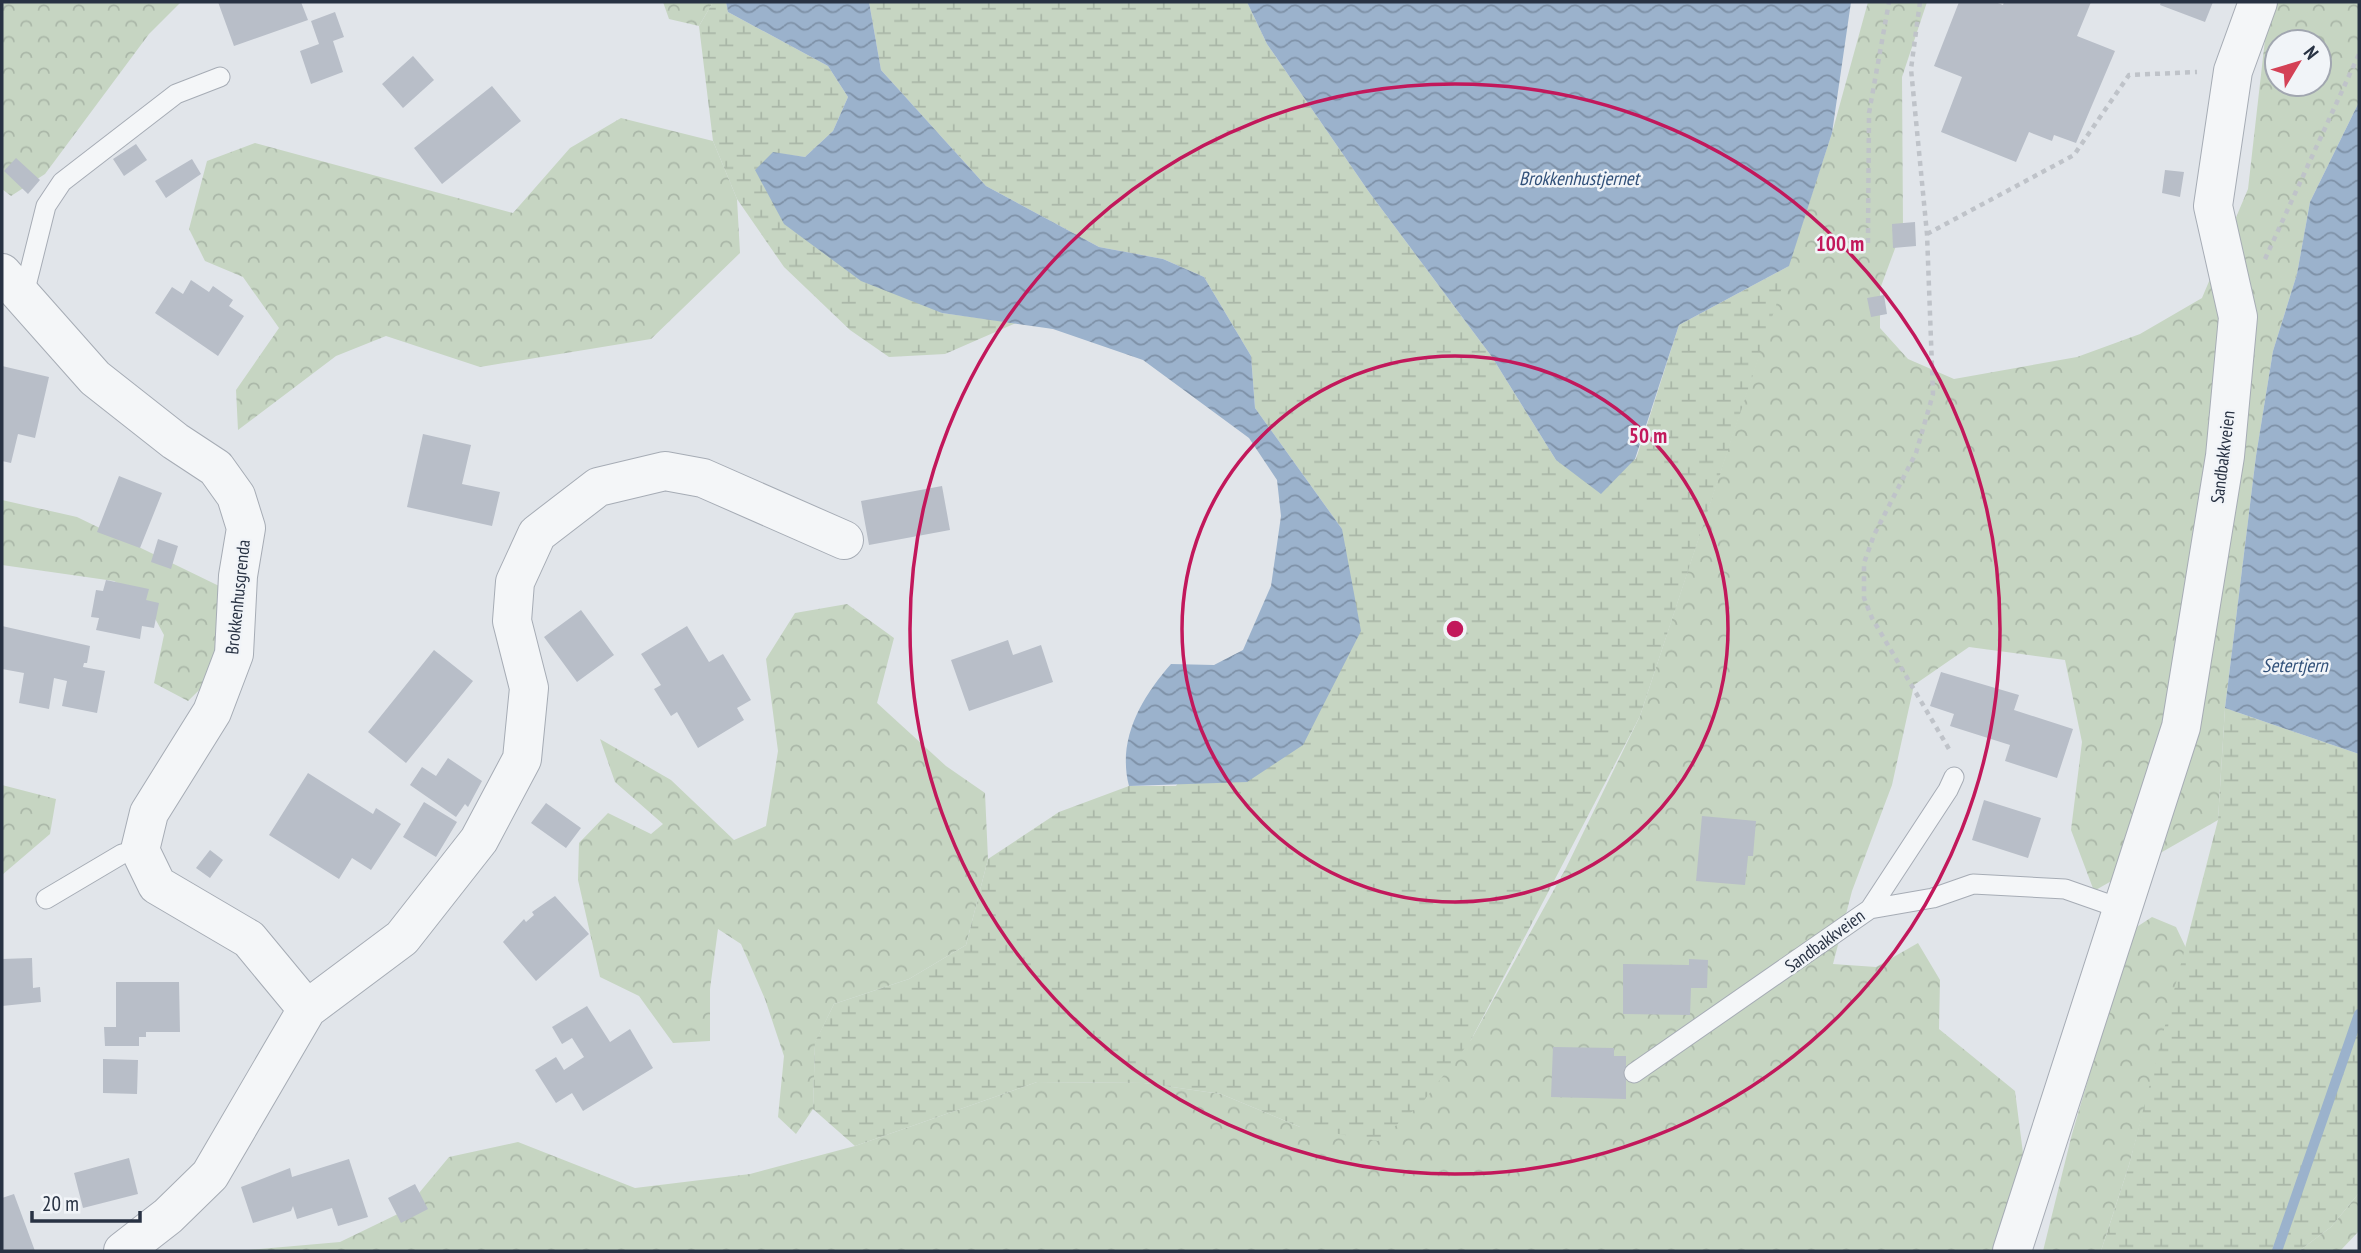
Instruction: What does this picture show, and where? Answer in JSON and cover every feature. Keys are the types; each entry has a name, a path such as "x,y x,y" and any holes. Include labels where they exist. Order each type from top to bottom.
{"street":[{"name":"Sandbakkveien","path":"2012,1251 2181,727 2225,456 2238,317 2213,206 2233,71 2258,2"},
{"name":"Brokkenhusgrenda","path":"12,286 95,378 175,441 216,468 236,496 246,528 238,576 234,653 212,712 149,813 140,850"},
{"path":"123,1251 168,1216 210,1175 307,1009 402,938 479,840 522,759 529,688 512,621 515,582 537,534 598,487 665,471 703,478 844,540"},
{"path":"140,850 157,885 250,939 307,1009"}],"lane":[{"path":"12,286 46,206 61,182 176,94 220,77"},
{"path":"1870,909 1954,777"},
{"path":"46,899 122,854 140,850"},
{"name":"Sandbakkveien","path":"1634,1073 1870,909 1933,898 1973,884 2065,889 2123,909"}],"path":[{"path":"1868,243 1869,113 1889,2"},
{"path":"1920,2 1911,69 1927,234 1933,356 1931,406 1916,453 1874,535 1864,563 1861,582 1872,618 1952,756 1954,777"},
{"path":"2238,317 2359,54"},
{"path":"1927,234 2074,155 2129,75 2233,71"}],"green space":[{"path":"5,2 181,2 149,34 45,174 11,196 2,189 2,5"},
{"path":"663,2 713,2 699,26 669,19"},
{"path":"713,2 726,2 728,12 828,66 848,97 833,131 805,157 773,153 942,313 1016,323 945,354 889,357 850,330 784,267 737,199 713,141 699,26"},
{"path":"869,2 1247,2 1267,44 1369,192 1492,357 1556,460 1636,459 1679,325 1789,266 1640,716 1471,1040 1422,1103 1378,1141 1300,1127 1221,1094 1144,1083 1037,1082 855,1146 813,1109 815,1042 834,1004 909,979 966,945 988,859 1059,812 1129,786 1176,786 1342,529 1255,408 1251,356 1204,277 1163,259 1099,247 986,186 881,70"},
{"path":"1868,2 1927,2 1902,77 1903,227 1880,289 1880,328 1908,359 1954,379 2077,357 2140,334 2202,298 2248,189 2263,57 2263,98 2333,98 2333,28 2266,28 2277,2 2359,2 2359,102 2310,202 2297,274 2273,351 2256,456 2225,708 2218,820 2094,891 2071,830 2082,742 2065,660 1969,647 1914,685 1892,785 1852,891 1833,964 1876,967 1918,943 1940,980 1939,1029 2015,1091 2024,1161 1996,1251 237,1251 340,1242 404,1211 449,1157 518,1142 635,1188 750,1174 855,1146 1037,1082 1144,1083 1221,1094 1300,1127 1471,1040 1566,868 1640,716 1832,133"},
{"path":"621,118 713,141 737,199 740,253 651,339 480,367 386,336 336,356 238,430 236,390 279,328 243,277 205,261 189,229 207,161 255,143 513,213 570,148"},
{"path":"2,500 77,517 250,601 241,649 188,701 154,683 164,635 144,598 114,581 2,565"},
{"path":"847,604 894,638 877,703 946,766 985,793 988,859 966,945 909,979 834,1004 815,1043 813,1109 796,1134 778,1117 784,1056 765,999 741,944 718,929 710,989 710,1041 673,1043 639,996 600,977 578,880 579,843 608,813 651,834 663,824 615,782 600,739 671,780 734,840 766,826 778,751 766,659 795,613"},
{"path":"2225,708 2359,754 2359,1193 2331,1227 2299,1251 2101,1251 2129,1165 2218,820"},
{"path":"2,785 56,799 50,834 2,875"},
{"path":"2152,917 2176,927 2187,950 2129,1165 2101,1251 2043,1251 2072,1134 2132,930"},
{"path":"2359,1193 2359,1231 2340,1251 2299,1251 2331,1227"}],"water":[{"path":"726,2 869,2 881,70 986,186 1099,247 1163,259 1204,277 1251,356 1255,408 1342,529 1361,631 1303,745 1247,782 1129,786 1126,752 1129,736 1141,705 1160,677 1171,664 1214,665 1243,650 1271,586 1281,516 1277,480 1249,438 1143,360 1053,329 942,313 861,281 784,224 755,170 773,152 805,157 833,131 848,97 828,66 728,12"},
{"name":"Brokkenhustjernet","path":"1247,2 1851,2 1832,133 1789,266 1679,325 1635,459 1601,494 1556,460 1492,357 1369,192 1267,44"},
{"name":"Setertjern","path":"2359,102 2359,754 2225,708 2256,456 2273,351 2297,274 2310,202"}],"building":[{"path":"218,2 301,2 308,20 234,46"},
{"path":"1959,2 1995,2 2003,5 2004,2 2091,2 2077,36 2115,51 2076,143 2054,135 2052,141 2029,132 2016,162 1941,132 1962,77 1934,66"},
{"path":"2161,2 2213,2 2205,22 2160,5"},
{"path":"335,12 344,37 333,41 343,72 311,84 300,51 319,44 311,21"},
{"path":"413,56 434,80 403,108 382,84"},
{"path":"492,86 521,121 442,184 414,148"},
{"path":"136,144 147,160 124,176 113,159"},
{"path":"16,158 40,180 28,194 4,171"},
{"path":"192,159 201,174 166,198 155,181"},
{"path":"2165,170 2184,172 2180,197 2162,193"},
{"path":"1915,222 1916,246 1893,248 1892,224"},
{"path":"191,280 209,292 213,286 233,300 229,306 244,316 218,356 155,313 172,287 183,294"},
{"path":"1884,295 1887,314 1871,317 1867,298"},
{"path":"2,366 49,377 35,438 18,434 11,463 2,461"},
{"path":"423,434 471,445 462,484 500,492 492,526 407,507"},
{"path":"119,476 162,493 140,548 97,532"},
{"path":"942,486 950,530 869,545 861,501"},
{"path":"158,539 178,546 171,569 151,562"},
{"path":"106,580 149,589 146,600 159,603 154,628 142,626 140,639 96,630 99,618 91,617 96,590 103,591"},
{"path":"581,610 614,655 577,682 544,637"},
{"path":"2,626 90,646 87,663 84,663 83,667 105,671 97,713 62,706 67,681 54,678 49,709 19,703 24,673 2,669"},
{"path":"687,626 709,662 723,654 751,700 737,708 744,720 698,748 677,712 671,716 654,689 661,685 641,654"},
{"path":"1008,640 1013,655 1041,645 1053,682 969,711 951,660"},
{"path":"434,650 473,681 406,763 368,732"},
{"path":"1941,672 2019,695 2014,710 2073,729 2057,778 2005,761 2010,745 1950,726 1954,714 1930,706"},
{"path":"448,758 482,781 468,807 465,804 456,817 410,785 422,767 436,776"},
{"path":"308,773 373,814 376,808 401,824 371,870 352,858 339,879 269,835"},
{"path":"1984,800 2041,818 2028,858 1972,840"},
{"path":"424,802 457,822 436,857 403,837"},
{"path":"546,803 581,828 566,848 531,823"},
{"path":"1702,816 1756,821 1753,856 1748,856 1745,885 1696,881"},
{"path":"210,850 223,860 210,878 196,868"},
{"path":"555,896 589,934 536,981 503,942 524,919 526,922 534,915 532,912"},
{"path":"32,958 33,988 40,987 41,1002 2,1006 2,959"},
{"path":"1689,959 1708,960 1707,988 1691,988 1690,1015 1623,1014 1623,964 1689,965"},
{"path":"116,982 179,982 180,1032 146,1032 146,1037 139,1037 139,1046 105,1046 104,1027 116,1027"},
{"path":"587,1006 610,1042 630,1029 653,1068 583,1111 572,1093 556,1103 535,1070 556,1057 564,1070 584,1057 572,1038 562,1044 552,1027"},
{"path":"1553,1047 1614,1048 1614,1056 1626,1056 1626,1099 1551,1097"},
{"path":"103,1059 138,1060 137,1094 103,1093"},
{"path":"129,1158 138,1194 83,1208 74,1173"},
{"path":"349,1159 368,1217 338,1226 332,1208 297,1219 293,1206 291,1211 253,1223 241,1187 290,1168 292,1177"},
{"path":"415,1184 428,1209 401,1223 388,1198"},
{"path":"14,1194 35,1251 2,1251 2,1198"}],"waterway":[{"path":"2277,1251 2359,1014"}]}
